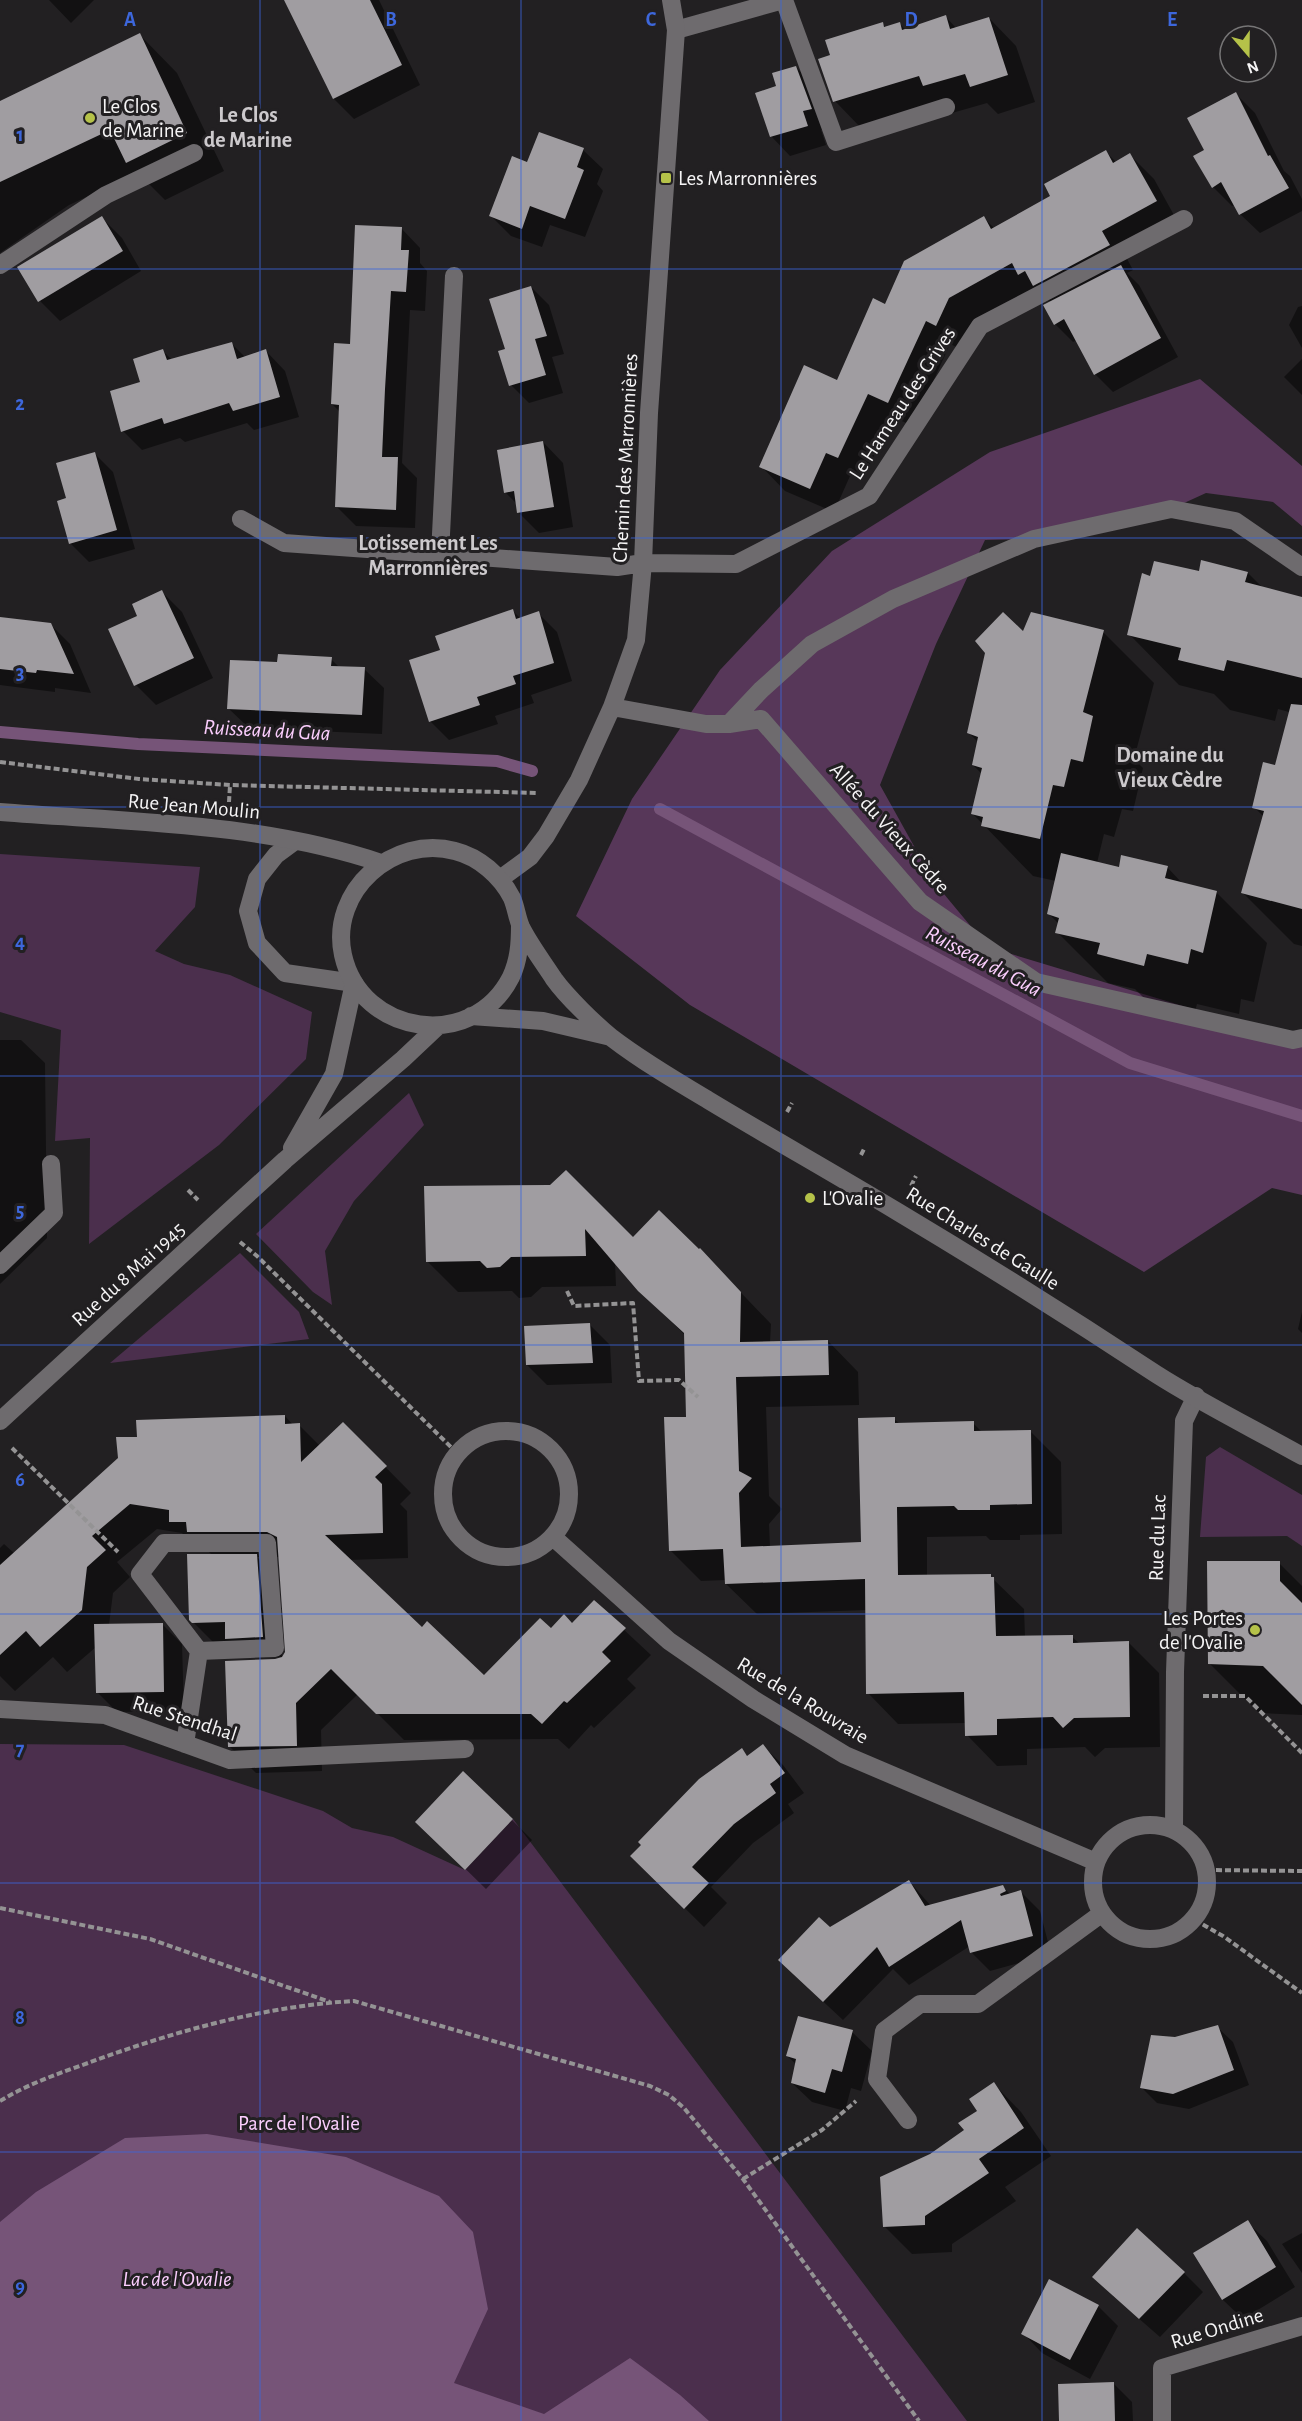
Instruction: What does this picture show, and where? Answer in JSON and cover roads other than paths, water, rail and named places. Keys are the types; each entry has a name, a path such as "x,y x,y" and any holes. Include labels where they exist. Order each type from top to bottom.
{"street":[{"name":"Chemin des Marronnières","path":"500,879 530,857 546,836 579,780 612,707 636,640 643,563 648,413 676,30 671,0"},
{"path":"676,30 784,0 836,142 946,107"},
{"path":"0,266 106,195 194,153"},
{"name":"Le Hameau des Grives","path":"643,563 736,564 869,496 980,326 1184,219"},
{"path":"440,554 453,276"},
{"path":"729,724 761,690 812,644 893,599 1034,539 1171,509 1235,522 1302,567"},
{"path":"241,519 284,543 617,567 643,563"},
{"name":"Allée du Vieux Cèdre","path":"612,707 706,724 729,724 762,719 920,902 1036,982 1293,1040 1302,1038"},
{"name":"Rue Jean Moulin","path":"0,812 227,830 348,852 381,863"},
{"path":"295,841 276,855 257,879 248,911 256,943 285,972 354,983"},
{"path":"430,847 456,851 480,862 500,879 513,900 520,925 519,952 510,978 494,1000 456,1023 438,1026 414,1024 390,1016 369,1002 354,983 343,955 341,932 355,889 367,875 381,863 404,852 430,847"},
{"name":"Rue Charles de Gaulle","path":"520,925 556,982 611,1037 675,1080 898,1211 1155,1373 1302,1456"},
{"name":"Rue du 8 Mai 1945","path":"285,1160 334,1074 354,983"},
{"name":"Rue Charles de Gaulle","path":"471,1016 543,1021 611,1037"},
{"name":"Rue du 8 Mai 1945","path":"0,1421 285,1160 438,1026"},
{"path":"0,1265 54,1213 51,1164"},
{"name":"Rue du Lac","path":"1174,1829 1175,1696 1184,1421 1196,1396"},
{"path":"504,1430 525,1433 544,1442 559,1458 568,1478 570,1499 565,1519 553,1537 535,1551 515,1558 493,1556 472,1549 456,1534 445,1515 442,1493 446,1472 457,1453 471,1441 486,1433 504,1430"},
{"name":"Rue de la Rouvraie","path":"553,1537 669,1641 753,1699 845,1755 1095,1862"},
{"path":"185,1744 199,1651 140,1574 164,1543 267,1543 276,1648 199,1651"},
{"name":"Rue Stendhal","path":"0,1709 105,1715 230,1760 465,1749"},
{"path":"1143,1825 1174,1829 1195,1846 1207,1870 1207,1896 1195,1920 1164,1939 1128,1936 1101,1914 1092,1888 1095,1862 1114,1836 1143,1825"},
{"path":"908,2120 877,2079 884,2031 920,2004 978,2004 1101,1914"},
{"name":"Rue Ondine","path":"1162,2421 1162,2368 1302,2326"}],"water":[{"name":"Lac de l'Ovalie","path":"207,2134 346,2157 439,2196 473,2232 488,2309 454,2383 544,2414 630,2358 680,2395 709,2421 0,2421 0,2222 36,2192 125,2138"}],"waterway":[{"name":"Ruisseau du Gua","path":"0,732 138,744 497,761 532,771"},
{"name":"Ruisseau du Gua","path":"660,809 1130,1063 1302,1116"}],"place":[{"name":"Le Clos de Marine","path":"90,118"},
{"name":"Les Marronnières","path":"666,178"},
{"name":"L'Ovalie","path":"810,1198"},
{"name":"Les Portes de l'Ovalie","path":"1255,1630"}],"district":[{"name":"Le Clos de Marine","path":"248,126"},
{"name":"Lotissement Les Marronnières","path":"428,554"},
{"name":"Domaine du Vieux Cèdre","path":"1170,766"}],"park label":[{"name":"Parc de l'Ovalie","path":"299,2123"}]}
